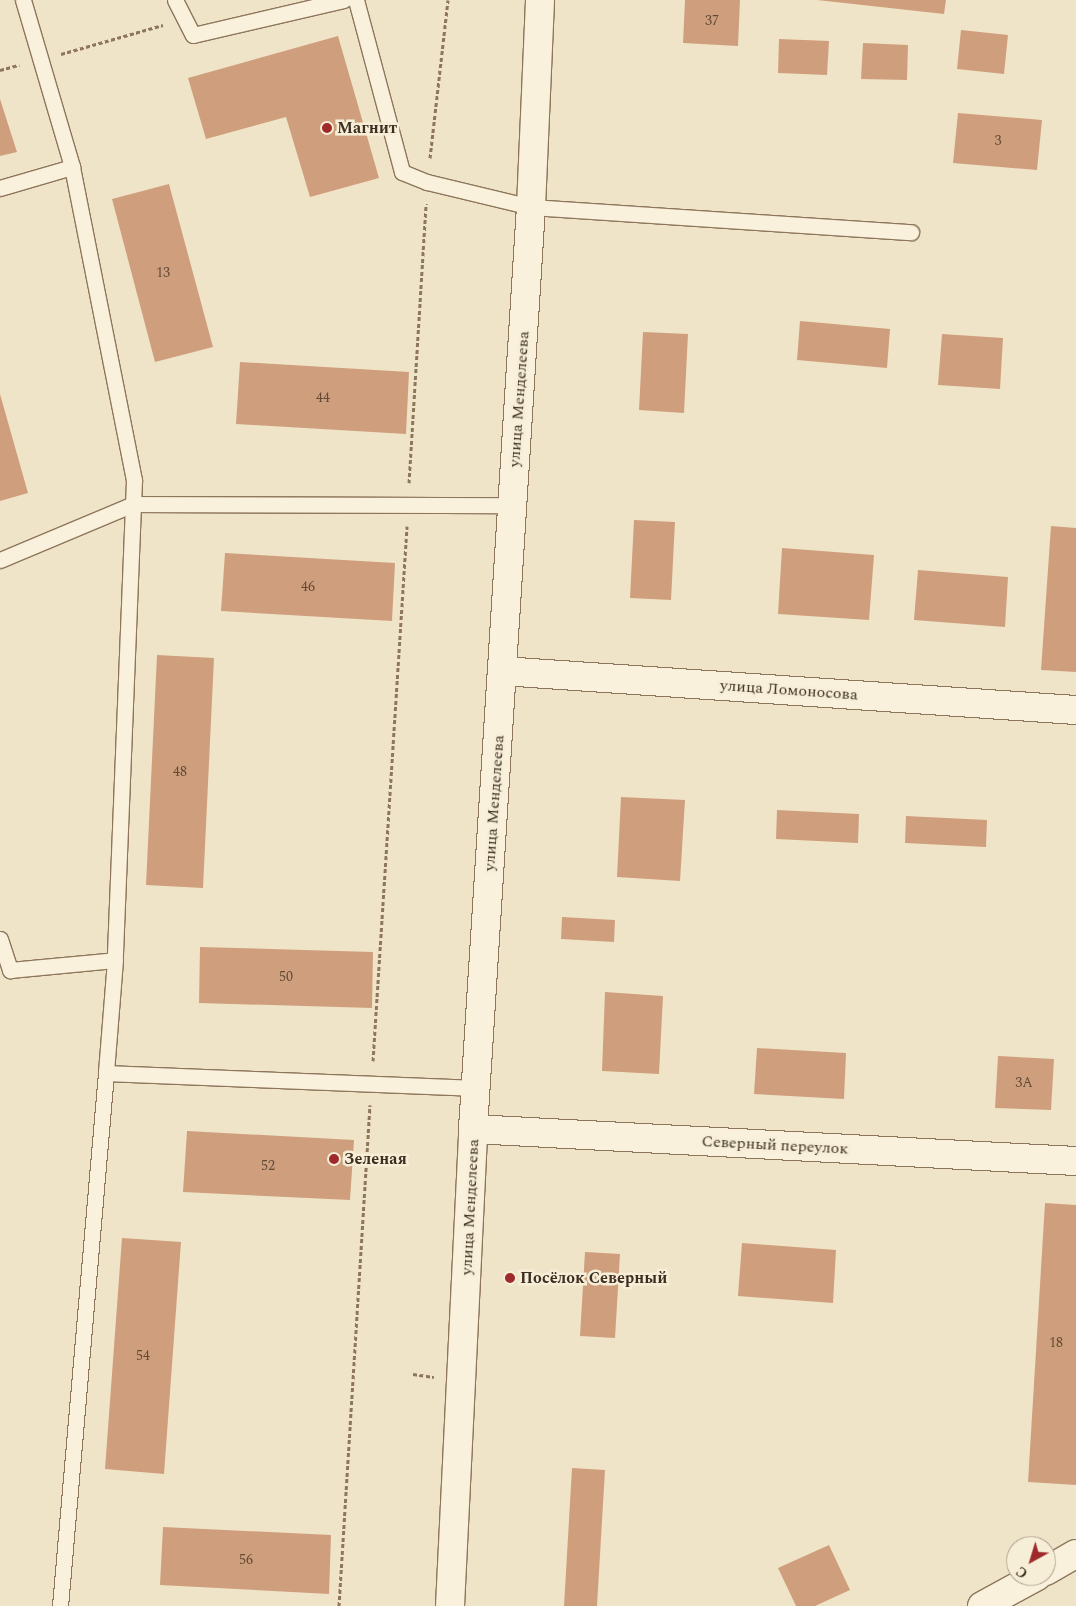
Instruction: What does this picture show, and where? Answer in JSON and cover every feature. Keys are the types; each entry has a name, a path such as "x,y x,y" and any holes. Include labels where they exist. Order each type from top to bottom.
{"main road":[{"name":"улица Менделеева","path":"450,1606 473,1129 531,207 540,0"},
{"name":"улица Ломоносова","path":"502,671 1076,710"},
{"name":"Северный переулок","path":"473,1129 1076,1161"},
{"path":"1056,1565 1076,1554"},
{"path":"982,1606 1018,1586"}],"lane":[{"path":"24,0 72,167 134,480 115,960 60,1606"},
{"path":"175,0 193,35 344,0"},
{"path":"356,0 402,172 427,182 531,207 911,232"},
{"path":"0,188 72,167"},
{"path":"0,560 133,504 512,505"},
{"path":"0,939 10,970 115,960"},
{"path":"106,1073 476,1088"}],"path":[{"path":"339,1606 427,182 448,0"},
{"path":"0,70 185,19"}],"building":[{"path":"685,0 740,0 738,46 683,43"},
{"path":"817,0 946,0 944,14"},
{"path":"961,30 1008,35 1004,74 957,69"},
{"name":"Магнит","path":"338,36 379,178 310,197 286,117 206,139 188,78"},
{"path":"779,39 829,41 827,75 778,73"},
{"path":"863,43 908,45 907,80 861,79"},
{"path":"0,99 17,152 0,156"},
{"path":"958,113 1042,120 1037,170 953,163"},
{"path":"169,184 213,347 155,362 112,199"},
{"path":"800,321 890,329 887,368 797,360"},
{"path":"643,332 688,334 684,413 639,410"},
{"path":"942,334 1003,338 1000,389 938,385"},
{"path":"240,362 409,372 406,434 236,424"},
{"path":"0,394 28,493 0,501"},
{"path":"634,520 675,522 671,600 630,598"},
{"path":"1051,526 1076,528 1076,672 1041,670"},
{"path":"782,548 874,555 869,620 778,614"},
{"path":"225,553 395,563 392,621 221,611"},
{"path":"918,570 1008,577 1005,627 914,620"},
{"path":"157,655 214,658 203,888 146,885"},
{"path":"621,797 685,800 680,881 617,877"},
{"path":"777,810 859,814 858,843 776,839"},
{"path":"906,816 987,820 986,847 905,843"},
{"path":"562,917 615,920 614,942 561,939"},
{"path":"200,947 373,952 372,1008 199,1003"},
{"path":"605,992 663,996 659,1074 602,1071"},
{"path":"757,1048 846,1053 844,1099 754,1094"},
{"path":"998,1056 1054,1059 1051,1110 995,1108"},
{"path":"187,1131 354,1140 350,1200 183,1192"},
{"path":"1045,1203 1076,1205 1076,1485 1028,1482"},
{"path":"122,1238 181,1242 164,1474 105,1469"},
{"path":"742,1243 836,1250 833,1303 738,1296"},
{"path":"585,1252 620,1254 615,1338 580,1336"},
{"path":"572,1468 605,1470 597,1606 564,1606"},
{"path":"163,1527 331,1535 329,1594 160,1585"},
{"path":"829,1545 850,1590 815,1606 796,1606 778,1568"}],"place":[{"name":"Магнит","path":"327,128"},
{"name":"Зеленая","path":"334,1159"},
{"name":"Посёлок Северный","path":"510,1278"}]}
